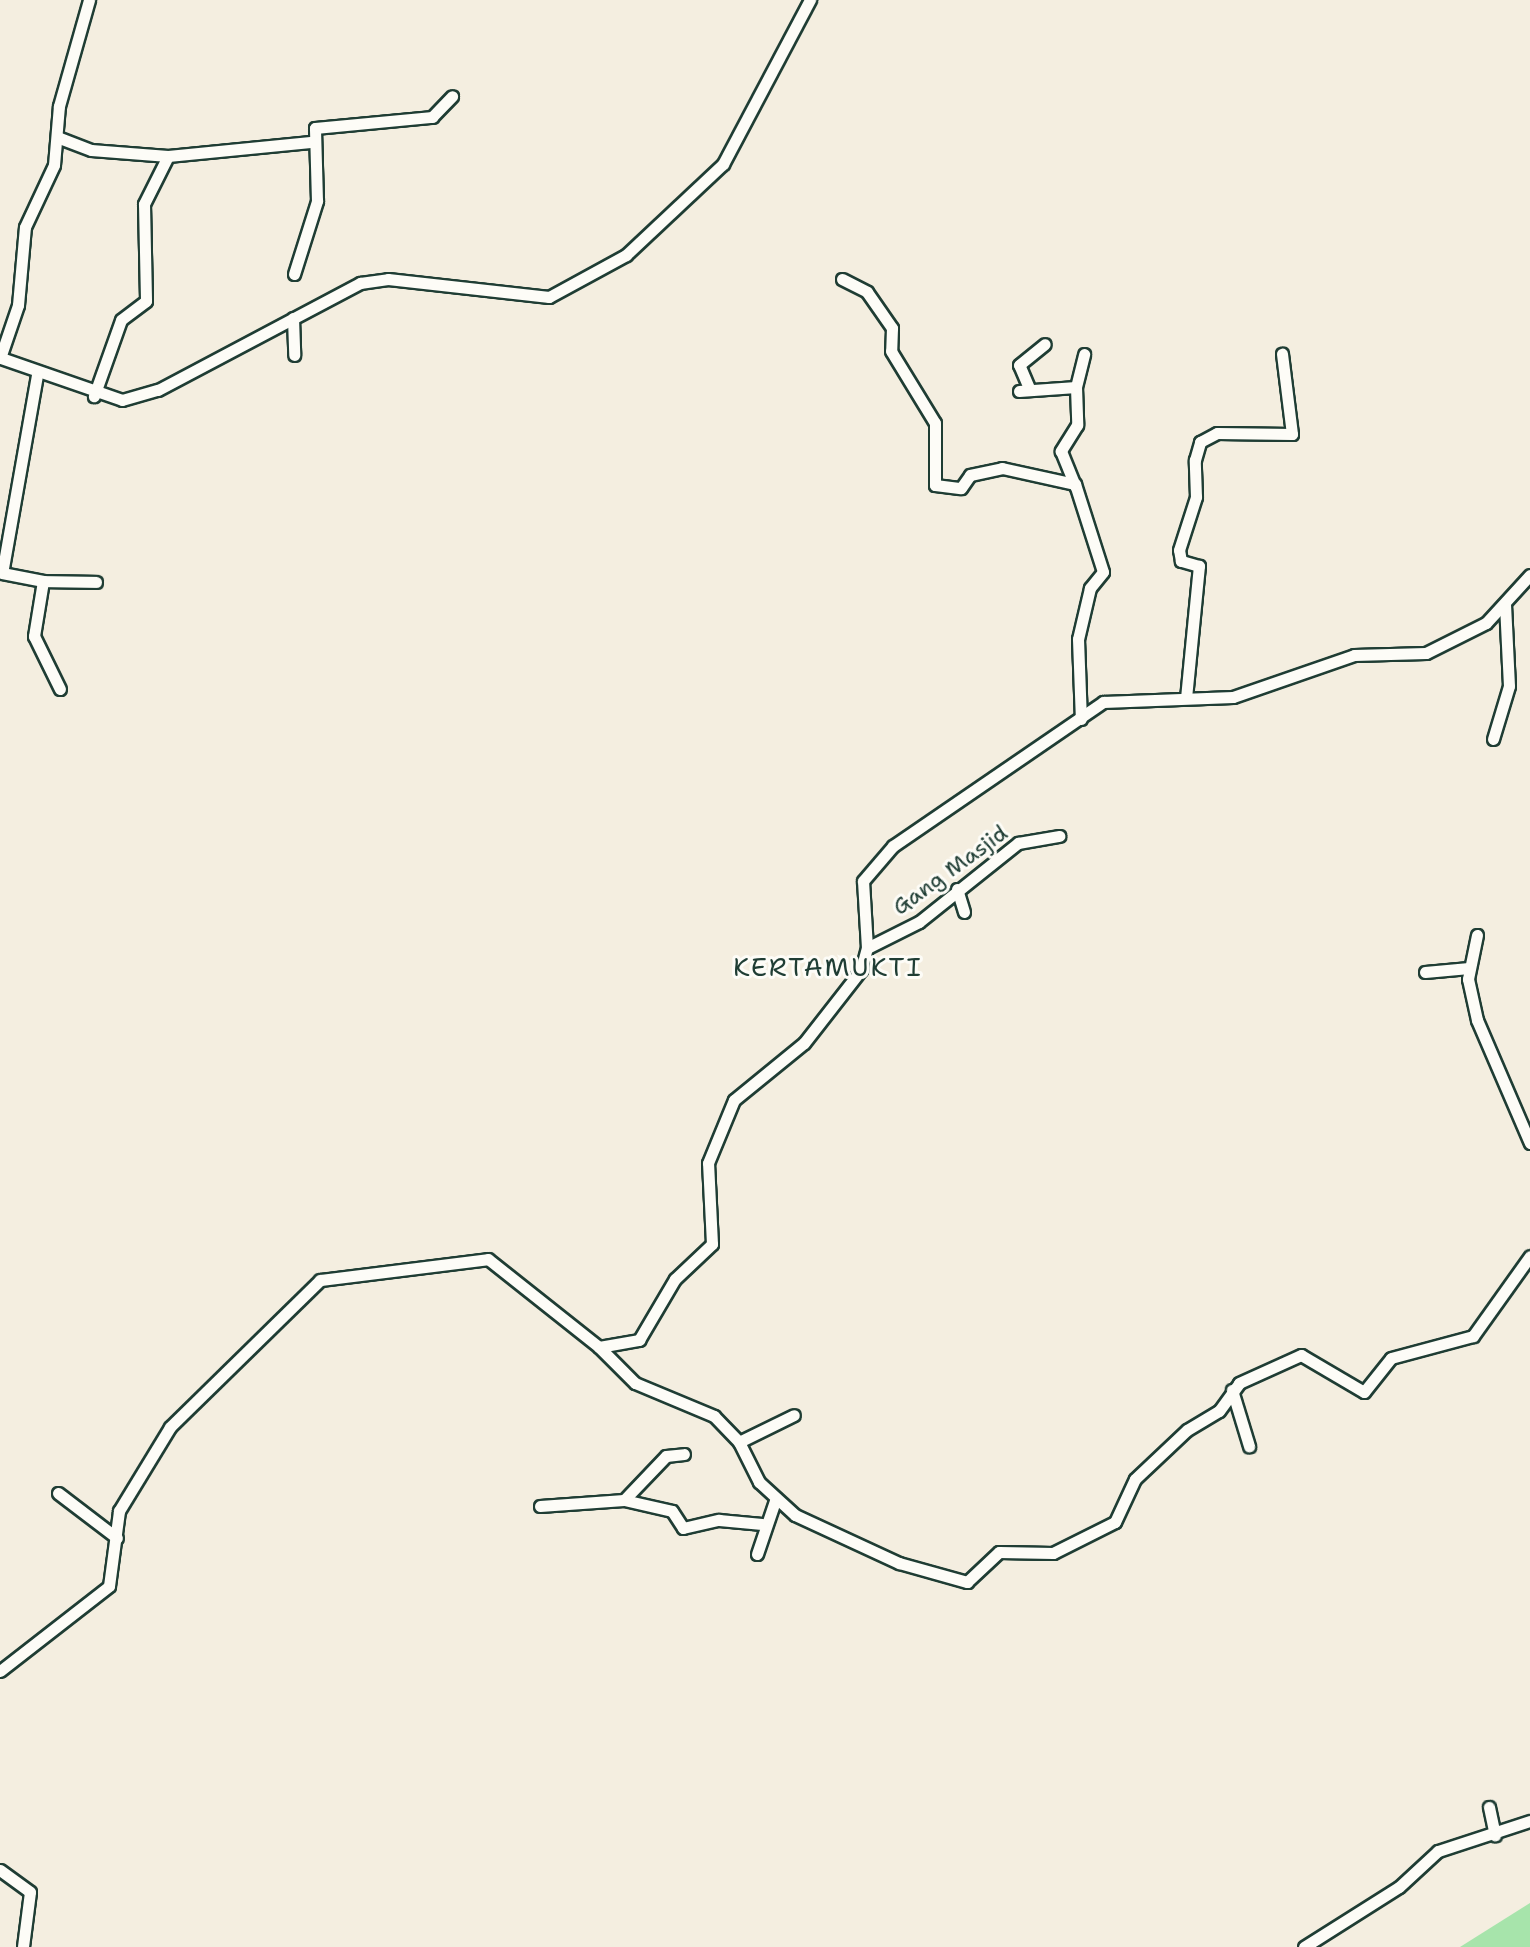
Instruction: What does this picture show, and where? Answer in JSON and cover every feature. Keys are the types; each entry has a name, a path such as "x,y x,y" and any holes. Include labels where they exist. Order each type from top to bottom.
{"street":[{"path":"89,0 51,176 25,227 18,305 1,358 94,396 141,397 293,318 338,290 376,279 541,300 614,264 723,164 810,0"},
{"path":"294,274 317,201 310,142 322,124 437,115 452,96"},
{"path":"57,137 91,150 168,156 310,142"},
{"path":"94,396 121,320 146,301 144,204 168,156"},
{"path":"842,279 867,292 892,328 891,351 935,423 935,485 961,488 970,475 1002,468 1075,486"},
{"path":"293,318 294,355"},
{"path":"1045,344 1019,365 1024,390 1076,387"},
{"path":"1081,719 1078,639 1090,588 1103,572 1061,451 1077,425 1076,387 1084,354"},
{"path":"1186,698 1199,566 1181,561 1179,550 1196,497 1195,460 1200,442 1217,433 1292,434 1282,354"},
{"path":"37,375 2,573 43,581 96,582"},
{"path":"599,1347 639,1340 675,1279 712,1244 708,1163 734,1100 836,1008 867,948 863,881 872,864 1110,700 1245,694 1354,655 1426,653 1486,623 1530,575"},
{"path":"43,581 34,636 60,689"},
{"path":"1493,739 1509,686 1505,604"},
{"name":"Gang Masjid","path":"867,948 919,922 1018,843 1059,836"},
{"path":"957,889 964,912"},
{"path":"1477,935 1469,968 1486,1046 1525,1113 1530,1143"},
{"path":"1425,972 1469,968"},
{"path":"0,1671 102,1594 122,1505 170,1427 328,1276 496,1260 536,1303 599,1347 635,1383 707,1412 739,1442 759,1482 776,1498 838,1539 967,1582 999,1552 1053,1553 1115,1522 1135,1479 1219,1411 1232,1390 1301,1355 1364,1392 1391,1358 1473,1336 1530,1256"},
{"path":"1232,1390 1249,1446"},
{"path":"739,1442 794,1415"},
{"path":"624,1500 666,1456 684,1454"},
{"path":"58,1493 117,1538"},
{"path":"757,1554 762,1524 776,1498"},
{"path":"540,1506 624,1500 672,1511 683,1528 719,1520 762,1524"},
{"path":"1489,1807 1495,1835"},
{"path":"1304,1947 1399,1887 1438,1851 1495,1835 1530,1821"},
{"path":"0,1870 30,1892 23,1947"}],"green space":[{"path":"1530,1903 1530,1947 1460,1947"}],"district":[{"name":"KERTAMUKTI","path":"828,967"}]}
